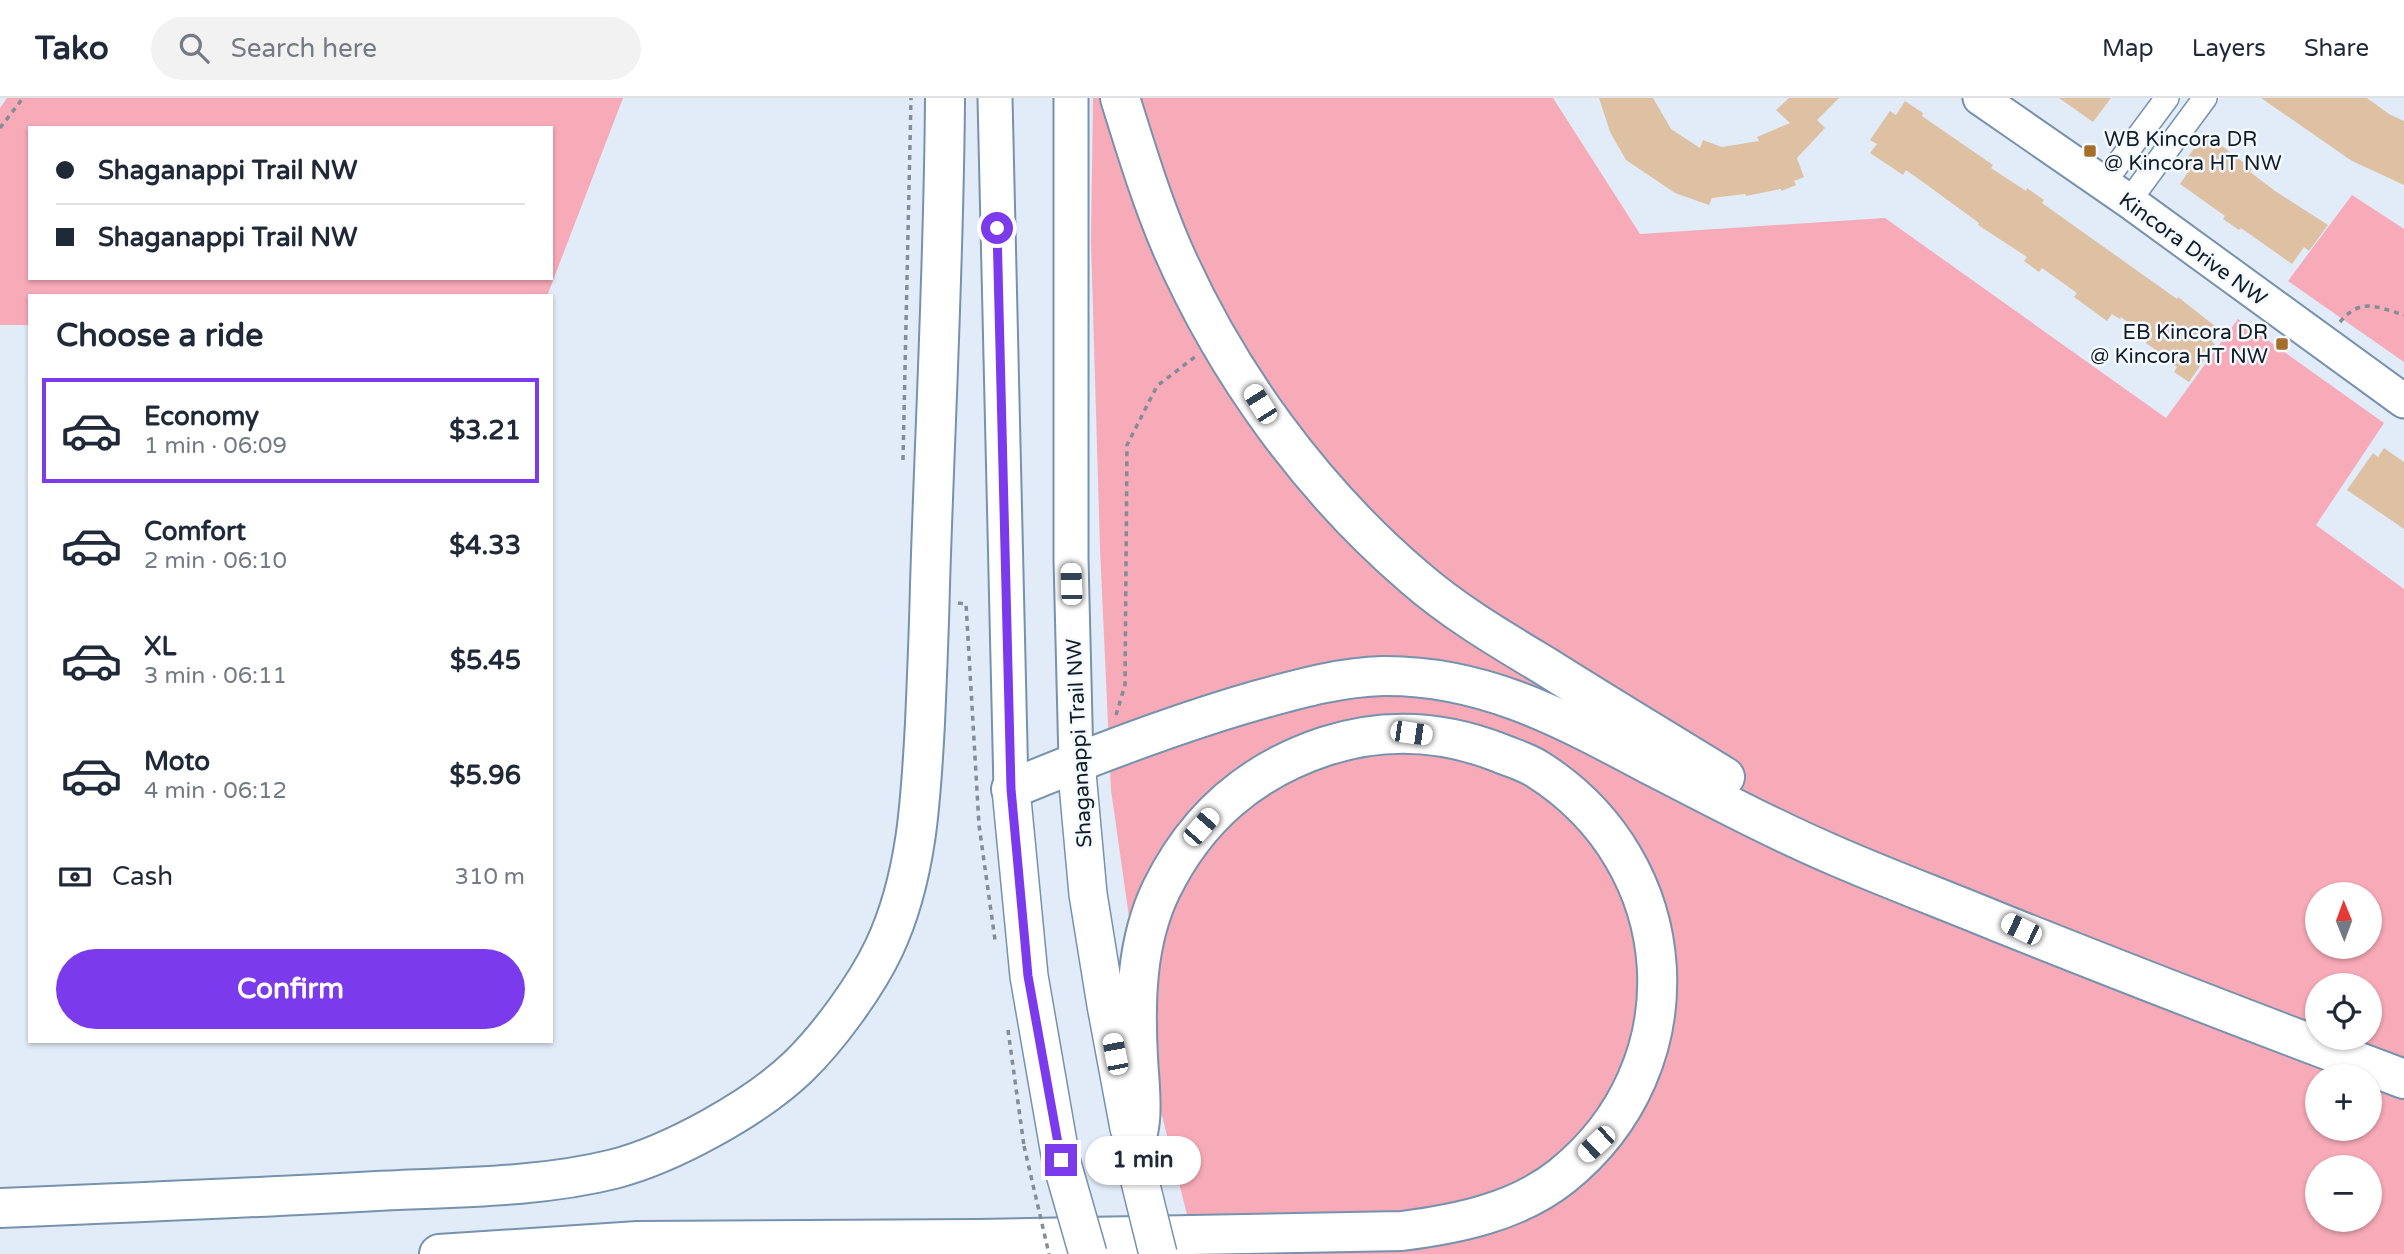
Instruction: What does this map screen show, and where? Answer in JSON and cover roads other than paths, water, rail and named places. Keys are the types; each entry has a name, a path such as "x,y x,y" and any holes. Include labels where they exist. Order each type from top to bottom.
{"highway":[{"path":"0,1208 476,1186 565,1179 629,1164 673,1147 720,1122 759,1097 797,1067 822,1039 858,992 884,947 900,904 916,843 923,774 929,658 940,372 945,98"},
{"path":"1120,98 1146,182 1173,249 1219,339 1260,404 1315,477 1367,533 1415,578 1470,620 1743,788 1826,833 2045,941"},
{"path":"1010,772 1076,746 1302,688 1348,679 1384,676 1451,681 1514,698 1558,716 1836,857 2045,941 2404,1079"},
{"path":"439,1254 638,1241 1389,1232 1441,1226 1483,1216 1522,1200 1560,1178 1596,1144 1626,1104 1646,1061 1658,993 1657,967 1652,932 1640,891 1619,850 1598,819 1567,791 1535,768 1488,748 1454,739 1411,733 1371,734 1301,754 1260,775 1234,793 1191,839 1160,892 1149,921 1136,997 1140,1118 1133,1153"}],"main road":[{"path":"995,98 1010,772 1028,976 1061,1160 1088,1254"},
{"name":"Shaganappi Trail NW","path":"1071,98 1071,559 1076,746 1088,894 1133,1153 1158,1254"},
{"name":"Kincora Drive NW","path":"1980,98 2404,401"}],"street":[{"path":"2116,193 2167,98"},
{"path":"2116,193 2205,98"}],"place":[{"name":"WB Kincora DR @ Kincora HT NW","path":"2090,151"},
{"name":"EB Kincora DR @ Kincora HT NW","path":"2282,344"}]}
